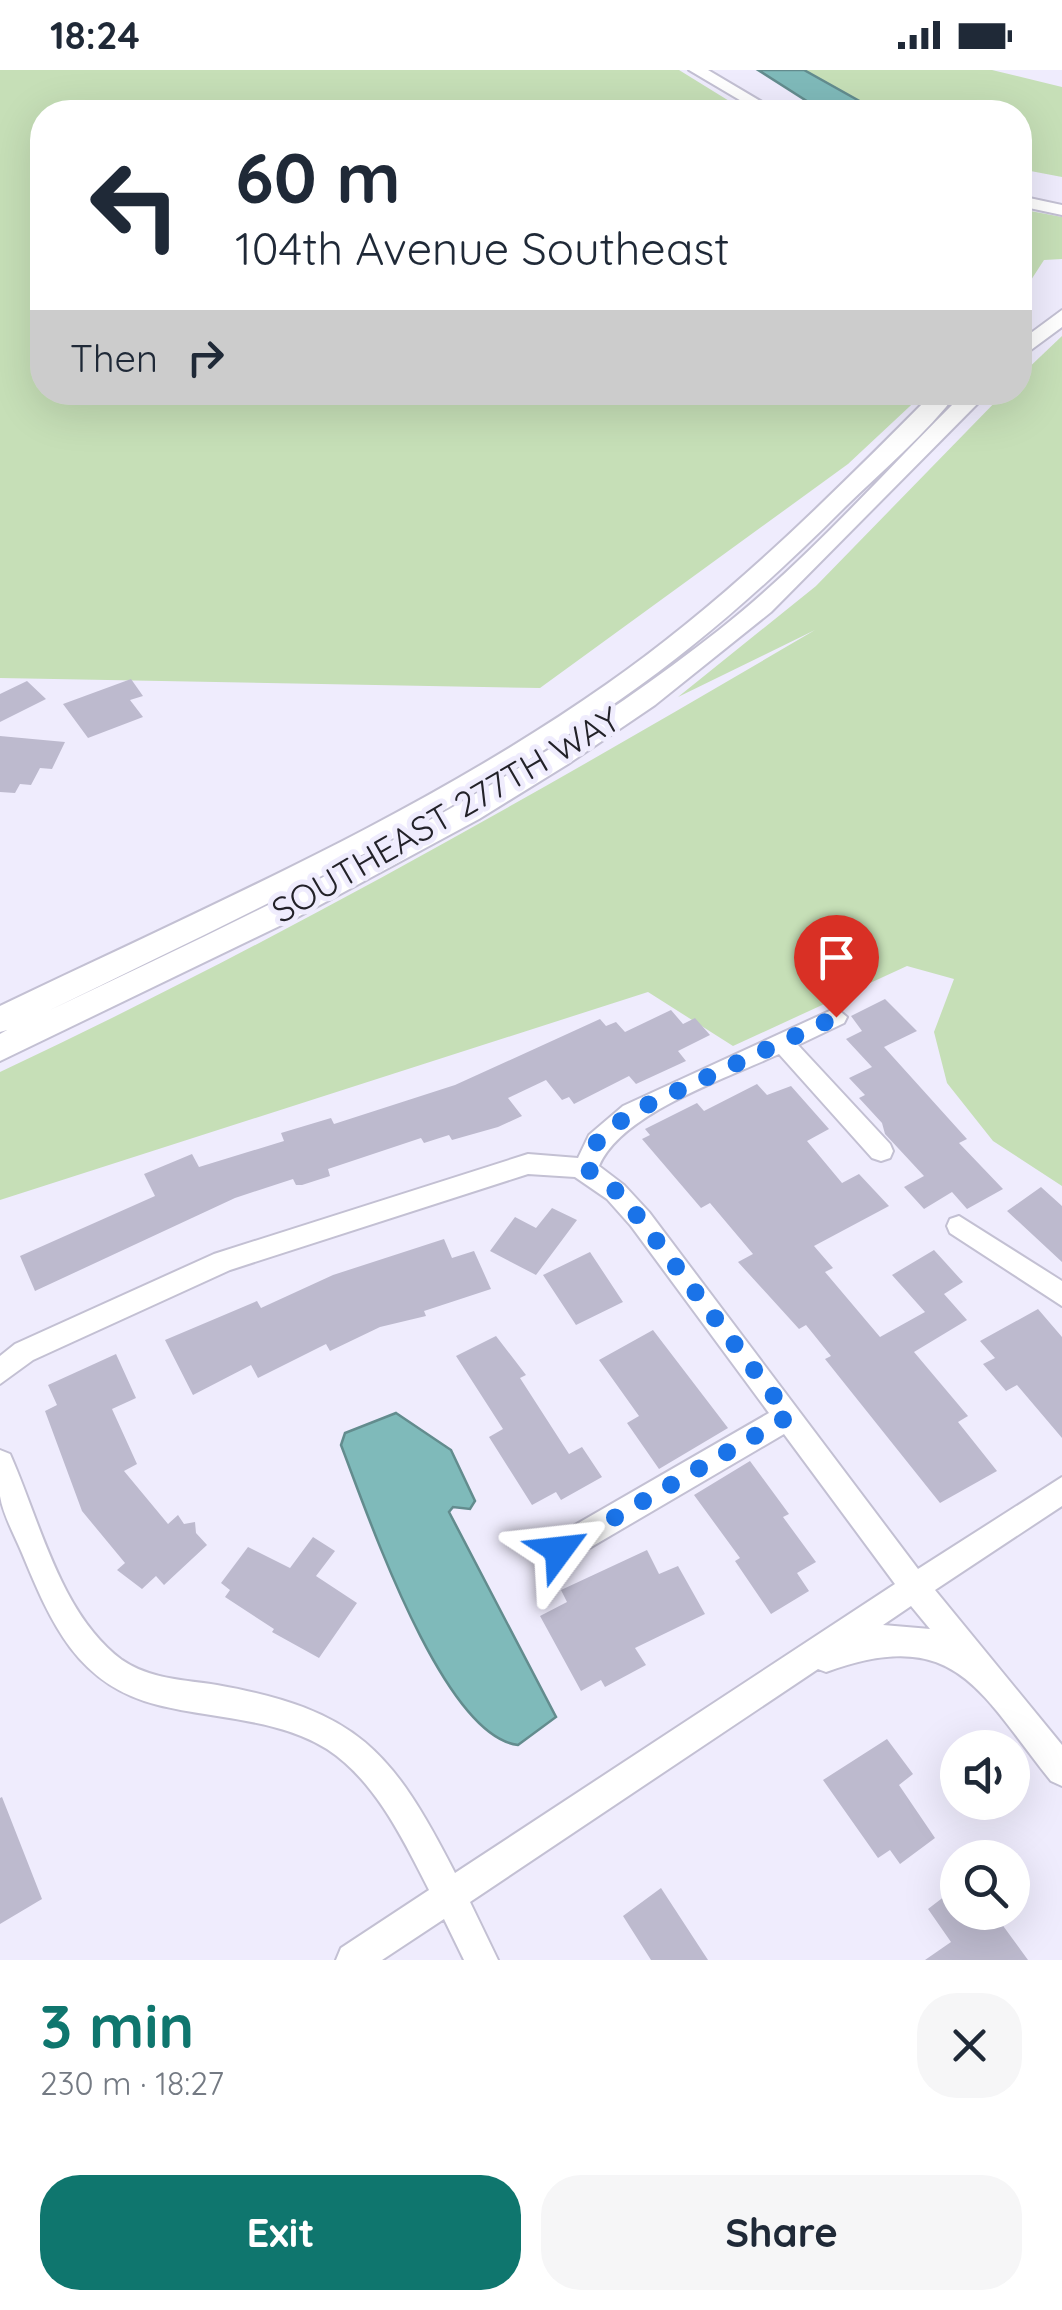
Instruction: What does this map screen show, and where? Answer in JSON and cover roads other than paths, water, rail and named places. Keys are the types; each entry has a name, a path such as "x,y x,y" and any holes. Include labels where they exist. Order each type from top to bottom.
{"main road":[{"path":"1032,317 1056,307"},
{"path":"1032,337 1056,307"},
{"name":"SOUTHEAST 277TH WAY","path":"87,978 378,832 516,755 615,692 771,568 933,405"},
{"name":"SOUTHEAST 277TH WAY","path":"0,1048 387,856 539,770 633,708 788,585 965,405"},
{"path":"0,1012 87,978"},
{"path":"0,1020 87,978"}],"street":[{"path":"697,70 750,100"},
{"path":"1032,204 1062,210"},
{"path":"586,1168 603,1134 630,1113 836,1017"},
{"path":"782,1042 881,1152"},
{"path":"0,1372 24,1352 223,1262 528,1164 552,1162 586,1168 616,1191 640,1219 915,1588 1062,1770"},
{"path":"959,1226 1062,1295"},
{"path":"559,1550 789,1416"},
{"path":"0,1463 67,1616 111,1670 148,1688 236,1704 322,1729 351,1747 384,1785 450,1896 481,1960"},
{"path":"353,1960 1062,1490"},
{"path":"790,1670 871,1640 902,1636 952,1653 985,1674"}]}
